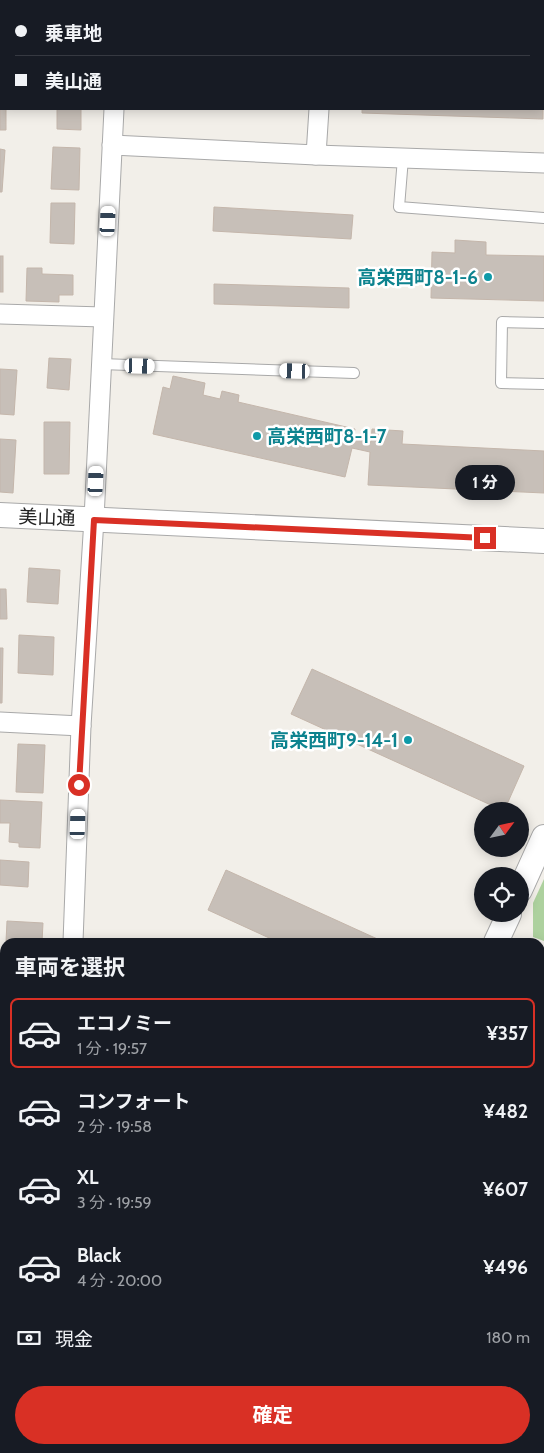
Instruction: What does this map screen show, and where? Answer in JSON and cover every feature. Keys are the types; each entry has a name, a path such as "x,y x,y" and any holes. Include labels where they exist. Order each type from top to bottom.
{"street":[{"path":"73,938 81,726 94,520 114,110"},
{"path":"316,155 320,110"},
{"path":"112,144 316,155 544,162"},
{"path":"0,314 103,317"},
{"name":"美山通","path":"0,515 544,541"},
{"path":"0,722 81,726"},
{"path":"529,870 544,837"},
{"path":"502,938 507,922"}],"lane":[{"path":"403,158 400,207 544,218"},
{"path":"544,323 502,322 501,383 544,384"},
{"path":"101,364 354,373"}],"green space":[{"path":"544,879 544,938 533,937 533,903"}],"building":[{"path":"0,110 6,110 6,130 0,130"},
{"path":"57,110 81,110 81,130 57,129"},
{"path":"362,110 543,110 543,119 362,113"},
{"path":"53,147 80,148 79,190 51,189"},
{"path":"0,149 5,150 2,192 0,192"},
{"path":"51,203 75,203 74,244 50,243"},
{"path":"214,207 353,215 351,239 213,231"},
{"name":"高栄西町8-1-6","path":"455,240 486,242 486,255 544,256 544,301 431,298 432,252 455,253"},
{"path":"0,256 3,256 3,292 0,292"},
{"path":"27,268 42,268 42,274 73,275 73,295 59,295 59,302 26,301"},
{"path":"214,284 349,288 349,308 214,304"},
{"path":"49,358 71,359 69,390 47,388"},
{"path":"0,369 17,370 14,415 0,414"},
{"name":"高栄西町8-1-7","path":"173,376 205,383 203,395 220,399 222,391 239,395 238,402 355,429 353,438 371,442 372,429 403,431 402,444 544,451 544,493 368,485 370,452 352,448 345,477 153,434 163,387 170,389"},
{"path":"44,422 70,422 69,474 44,474"},
{"path":"0,439 16,440 13,493 0,492"},
{"path":"29,568 60,570 58,604 27,602"},
{"path":"0,589 6,589 7,619 0,619"},
{"path":"19,635 54,637 53,675 18,673"},
{"path":"0,648 3,648 2,703 0,703"},
{"name":"高栄西町9-14-1","path":"312,669 524,766 508,802 484,802 291,714"},
{"path":"18,744 45,745 43,793 16,792"},
{"path":"0,800 42,802 40,848 19,847 19,843 9,842 10,823 0,823"},
{"path":"0,860 29,862 28,887 0,885"},
{"path":"226,870 375,938 269,938 208,910"},
{"path":"7,921 43,923 42,938 6,938"}],"place":[{"name":"高栄西町8-1-6","path":"488,277"},
{"name":"高栄西町8-1-7","path":"257,436"},
{"name":"高栄西町9-14-1","path":"408,740"}],"route":[{"path":"79,785 94,520 485,538"}]}
